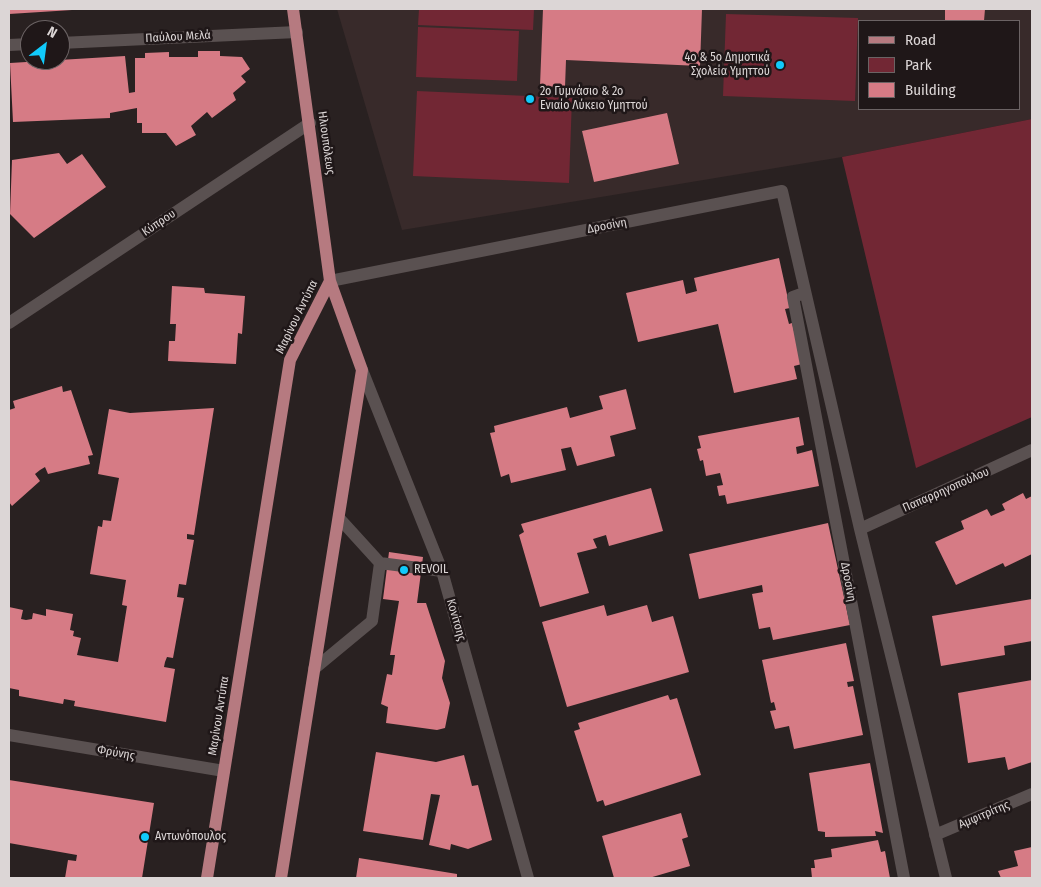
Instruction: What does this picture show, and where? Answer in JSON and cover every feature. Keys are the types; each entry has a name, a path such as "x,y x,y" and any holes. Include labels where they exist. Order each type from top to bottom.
{"main road":[{"name":"Ηλιουπόλεως","path":"293,9 330,281"},
{"name":"Μαρίνου Αντύπα","path":"280,878 362,370 330,281"},
{"name":"Μαρίνου Αντύπα","path":"207,878 290,360 330,281"}],"street":[{"name":"Παύλου Μελά","path":"70,43 297,32"},
{"name":"Κύπρου","path":"9,323 310,123"},
{"name":"Δροσίνη","path":"330,281 782,191 860,529 946,878"},
{"name":"Δροσίνη","path":"804,293 793,297 904,878"},
{"name":"Κονίτσης","path":"362,370 442,571 528,878"},
{"name":"Παπαρρηγοπούλου","path":"860,529 1032,450"},
{"path":"339,518 380,563 442,571"},
{"path":"314,668 372,621 380,563"},
{"name":"Φρύνης","path":"9,735 224,772"},
{"name":"Αμφιτρίτης","path":"935,835 1032,794"}],"shaded area":[{"name":"2ο Γυμνάσιο & 2ο Ενιαίο Λύκειο Υμηττού","path":"337,9 1032,9 1032,119 842,157 402,230"}],"green space":[{"path":"419,9 534,9 533,30 418,25"},
{"path":"726,14 858,18 855,101 723,96"},
{"path":"418,27 519,31 517,81 416,77"},
{"path":"417,91 572,98 569,183 413,176"},
{"path":"1032,119 1032,417 916,468 842,157"}],"building":[{"path":"10,9 72,9 72,10 9,14"},
{"path":"543,9 702,9 700,66 566,60 565,87 540,86"},
{"path":"945,9 985,9 984,20 945,20"},
{"path":"198,51 220,51 220,56 242,57 250,69 241,76 246,82 233,93 236,100 212,118 207,112 191,126 196,135 176,146 166,133 142,133 142,123 137,123 137,108 110,113 110,118 13,122 10,63 20,62 20,70 70,70 70,59 125,56 129,93 135,92 135,58 145,58 145,53 169,52 169,57 198,57"},
{"path":"667,113 679,164 594,182 582,131"},
{"path":"59,153 67,164 82,154 106,187 34,238 10,214 12,160"},
{"path":"779,258 790,308 785,309 789,324 792,323 802,364 794,366 797,379 734,393 718,324 638,342 626,293 683,280 686,294 697,291 694,278"},
{"path":"172,286 204,288 205,293 245,296 242,334 238,333 236,364 168,361 169,341 175,341 176,324 170,324"},
{"path":"62,386 63,392 71,390 93,455 88,456 90,464 48,474 45,467 35,474 40,481 12,506 9,502 9,410 15,408 13,401"},
{"path":"626,389 636,429 610,436 615,456 577,466 571,447 561,449 566,470 511,483 509,474 501,477 490,433 495,432 494,426 567,407 570,418 603,409 599,396"},
{"path":"214,408 194,535 187,534 187,539 194,540 186,585 179,584 177,597 184,598 173,658 167,657 164,667 175,669 166,722 74,706 75,701 64,699 63,704 19,696 19,690 9,688 9,607 23,610 21,619 26,620 32,619 33,613 46,616 46,609 73,614 70,630 74,631 73,636 81,638 77,655 118,662 127,606 122,605 126,580 90,574 98,526 102,527 103,520 111,521 119,478 98,474 109,409 130,413"},
{"path":"799,417 804,445 796,447 797,454 812,450 819,486 727,504 725,495 719,496 717,486 723,485 720,473 706,476 703,460 700,461 697,449 701,448 698,436"},
{"path":"651,488 663,531 609,546 606,535 593,539 597,548 577,553 589,593 540,607 519,535 524,532 521,524"},
{"path":"1023,493 1026,499 1032,496 1032,554 1005,567 1003,563 956,585 935,542 964,529 961,521 987,509 991,516 1005,510 1002,504"},
{"path":"828,523 850,625 773,640 770,627 759,629 752,594 763,592 762,585 699,599 689,554"},
{"path":"389,552 423,557 417,603 426,603 445,661 442,678 450,703 445,728 437,730 386,723 388,707 381,704 387,674 392,675 395,655 390,655 399,601 383,599"},
{"path":"1032,599 1032,641 1004,646 1005,655 941,666 932,616"},
{"path":"604,605 607,616 647,605 652,622 673,616 689,672 567,707 542,622"},
{"path":"846,643 854,681 847,682 848,687 853,686 863,735 794,749 789,726 775,729 770,711 776,710 774,702 771,703 762,660"},
{"path":"1032,680 1032,762 1008,770 1005,757 968,763 958,693"},
{"path":"668,695 670,700 677,698 701,775 605,806 603,800 597,802 574,731 580,729 578,723"},
{"path":"376,752 436,762 464,755 472,786 478,785 492,840 468,849 451,844 450,850 429,845 440,795 431,794 423,840 363,831"},
{"path":"870,763 883,833 875,831 876,836 825,837 825,832 818,831 809,773"},
{"path":"9,780 154,803 142,878 65,878 68,860 76,861 77,855 9,843"},
{"path":"681,813 688,837 682,839 690,866 649,878 614,878 602,836"},
{"path":"878,840 881,852 885,851 890,878 812,878 811,868 815,868 814,860 832,857 831,849"},
{"path":"1032,847 1032,878 1001,878 998,871 1018,866 1014,851"},
{"path":"359,858 457,874 457,878 356,878"}],"place":[{"name":"4ο & 5ο Δημοτικά Σχολεία Υμηττού","path":"780,65"},
{"name":"2ο Γυμνάσιο & 2ο Ενιαίο Λύκειο Υμηττού","path":"530,99"},
{"name":"REVOIL","path":"404,570"},
{"name":"Αντωνόπουλος","path":"145,837"}]}
